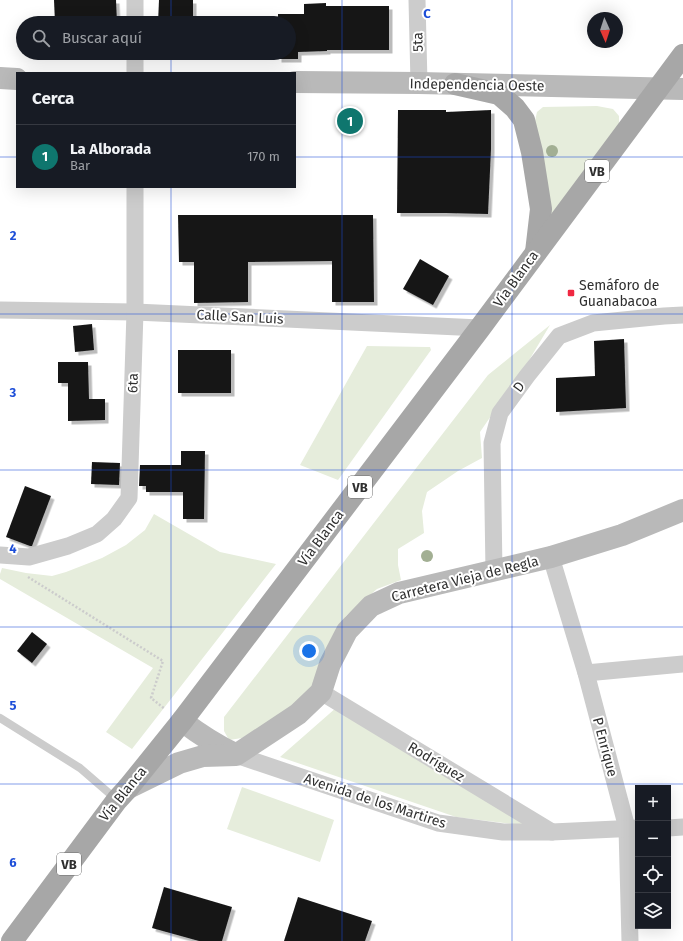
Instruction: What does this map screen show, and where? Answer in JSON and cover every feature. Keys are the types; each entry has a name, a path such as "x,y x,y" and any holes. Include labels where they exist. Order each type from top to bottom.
{"main road":[{"name":"Vía Blanca","path":"12,941 122,794 182,721 480,328 683,55"},
{"path":"455,84 499,94 515,108 524,120 532,152 541,209 536,252"}],"street":[{"path":"135,0 135,16"},
{"name":"5ta","path":"418,0 419,83"},
{"path":"135,60 135,72"},
{"path":"0,78 16,79"},
{"name":"Independencia Oeste","path":"296,82 419,83 683,89"},
{"name":"6ta","path":"0,555 29,557 68,546 97,534 114,519 129,498 135,312 135,188"},
{"name":"Calle San Luis","path":"0,310 135,312 480,328"},
{"name":"D","path":"494,571 492,443 500,413 527,376 559,336 572,331 593,323 664,316 683,316"},
{"name":"Carretera Vieja de Regla","path":"236,755 298,714 321,692 330,664 347,631 371,606 398,593 551,557 622,535 683,510"},
{"name":"P Enrique","path":"551,557 632,828 630,941"},
{"path":"586,673 683,664"},
{"name":"Rodríguez","path":"321,692 552,832"},
{"path":"182,721 216,745 236,755"},
{"path":"122,794 179,763 204,756 236,755"},
{"name":"Avenida de los Martires","path":"236,755 438,823 503,832 552,832 632,828"},
{"path":"671,828 683,827"}],"lane":[{"path":"0,718 122,794"}],"path":[{"path":"26,576 164,661 151,698"}],"green space":[{"path":"597,106 613,109 619,116 619,124 551,218 535,121 537,112 543,107"},
{"path":"550,325 528,362 480,432 482,458 458,471 427,492 422,511 424,533 398,549 398,565 401,580 377,589 346,616 329,643 314,684 301,702 242,738 229,740 224,731 224,717 488,375"},
{"path":"367,346 430,347 431,350 338,480 300,465"},
{"path":"154,514 220,552 276,564 132,749 106,732 153,668 0,579 0,574 2,568 52,576 102,558 126,545 145,530"},
{"path":"337,707 424,764 529,826 456,817 280,757"},
{"path":"242,787 334,820 320,862 227,829"}],"building":[{"path":"54,0 116,0 117,16 55,16"},
{"path":"159,0 193,0 193,16 158,16"},
{"path":"326,3 326,6 389,6 389,50 327,50 298,52 298,59 296,59 296,16 278,16 278,14 304,14 304,4"},
{"path":"398,110 446,110 446,112 491,110 488,214 397,213"},
{"path":"178,215 373,215 374,302 332,302 332,261 248,262 248,302 194,303 194,262 179,262"},
{"path":"420,259 449,276 433,305 403,289"},
{"path":"92,324 94,350 75,352 73,326"},
{"path":"624,339 626,408 556,412 556,378 595,376 594,341"},
{"path":"178,350 231,350 231,393 178,393"},
{"path":"58,362 88,362 89,399 105,399 105,420 68,421 68,383 58,383"},
{"path":"181,451 205,451 204,519 183,519 183,492 146,492 146,486 139,486 140,465 181,465"},
{"path":"92,462 120,463 119,485 91,484"},
{"path":"25,486 51,496 32,546 6,537"},
{"path":"32,632 47,644 32,663 17,651"},
{"path":"164,887 232,907 222,941 199,941 152,928"},
{"path":"298,897 372,921 365,941 284,941"}],"place":[{"name":"La Alborada","path":"350,121"},
{"name":"Semáforo de Guanabacoa","path":"571,293"}]}
